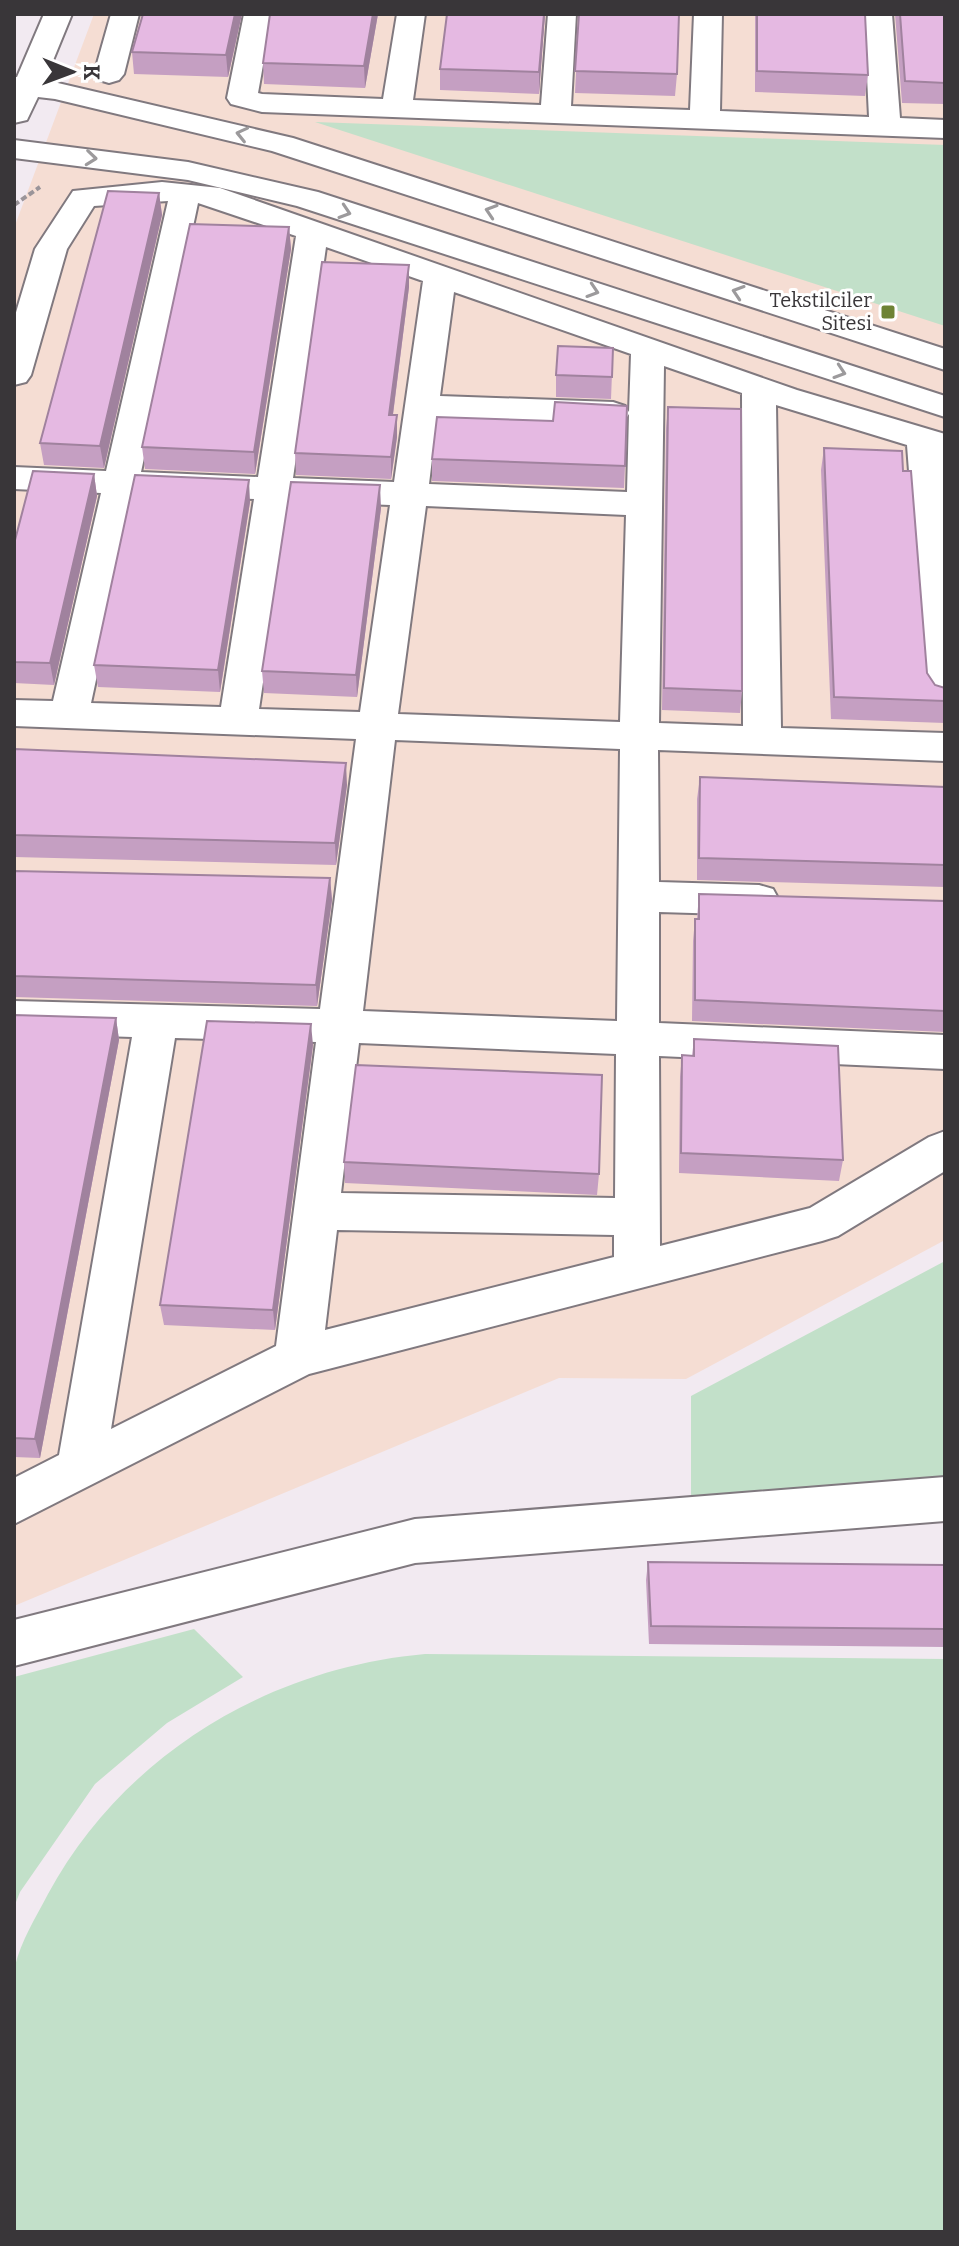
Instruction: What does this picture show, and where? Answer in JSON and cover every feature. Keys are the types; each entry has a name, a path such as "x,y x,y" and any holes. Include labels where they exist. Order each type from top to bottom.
{"street":[{"path":"14,120 21,86 58,14"},
{"path":"109,74 125,14"},
{"path":"258,14 242,98 262,103 945,129"},
{"path":"397,108 411,14"},
{"path":"555,114 562,14"},
{"path":"705,120 708,14"},
{"path":"878,14 885,127"},
{"path":"21,86 68,93 282,144 945,360"},
{"path":"14,149 188,171 307,199 945,407"},
{"path":"14,375 51,249 84,198 147,192 185,193 209,195 759,387 935,441 945,695"},
{"path":"69,715 185,193"},
{"path":"238,723 313,230"},
{"path":"298,1357 340,1026 342,883 377,728 440,275"},
{"path":"637,1270 639,737 648,348"},
{"path":"759,387 762,741"},
{"path":"422,406 647,414"},
{"path":"14,478 645,504"},
{"path":"14,713 945,747"},
{"path":"639,896 792,901"},
{"path":"14,1017 340,1026 945,1052"},
{"path":"81,1466 156,1022"},
{"path":"14,1502 298,1357 822,1223 945,1149"},
{"path":"316,1211 637,1217"},
{"path":"14,1643 415,1541 945,1499"}],"shaded area":[{"path":"94,14 945,14 945,1240 686,1379 559,1378 14,1606 14,228"}],"green space":[{"path":"315,122 945,145 945,326"},
{"path":"945,1261 945,1482 691,1502 691,1396"},
{"path":"194,1629 243,1677 167,1723 95,1784 20,1892 14,1907 14,1677"},
{"path":"425,1654 945,1659 945,2232 14,2232 13,1975 29,1929 80,1844 117,1799 160,1760 206,1727 257,1699 311,1678 367,1663"}],"building":[{"path":"143,14 235,14 226,55 132,52"},
{"path":"270,14 373,14 364,66 263,63"},
{"path":"447,14 544,14 539,72 440,69"},
{"path":"579,14 679,14 677,74 575,71"},
{"path":"757,14 865,14 868,75 757,71"},
{"path":"900,14 945,14 945,83 905,81"},
{"path":"108,191 159,193 100,446 40,443"},
{"path":"190,224 289,227 254,452 142,447"},
{"path":"322,262 409,265 389,415 397,415 391,457 295,453"},
{"path":"558,346 613,348 612,377 556,375"},
{"path":"555,402 627,406 625,466 432,459 437,417 553,421"},
{"path":"668,407 741,409 742,691 664,688"},
{"path":"824,448 902,451 903,471 911,471 927,673 935,685 945,688 945,701 834,697"},
{"path":"33,471 94,474 50,663 14,662 14,544"},
{"path":"135,475 249,480 218,670 94,665"},
{"path":"291,482 380,485 356,675 262,671"},
{"path":"14,749 346,763 335,843 14,835"},
{"path":"700,777 945,787 945,865 699,858"},
{"path":"14,871 330,878 316,985 14,976"},
{"path":"699,894 945,901 945,1011 695,1000 695,919 699,919"},
{"path":"14,1015 116,1018 35,1439 14,1438"},
{"path":"207,1021 311,1024 273,1310 160,1305"},
{"path":"694,1039 838,1046 843,1160 681,1153 682,1055 694,1056"},
{"path":"356,1065 602,1075 599,1174 344,1162"},
{"path":"648,1562 945,1565 945,1629 651,1626"}],"place":[{"name":"Tekstilciler Sitesi","path":"888,312"}]}
